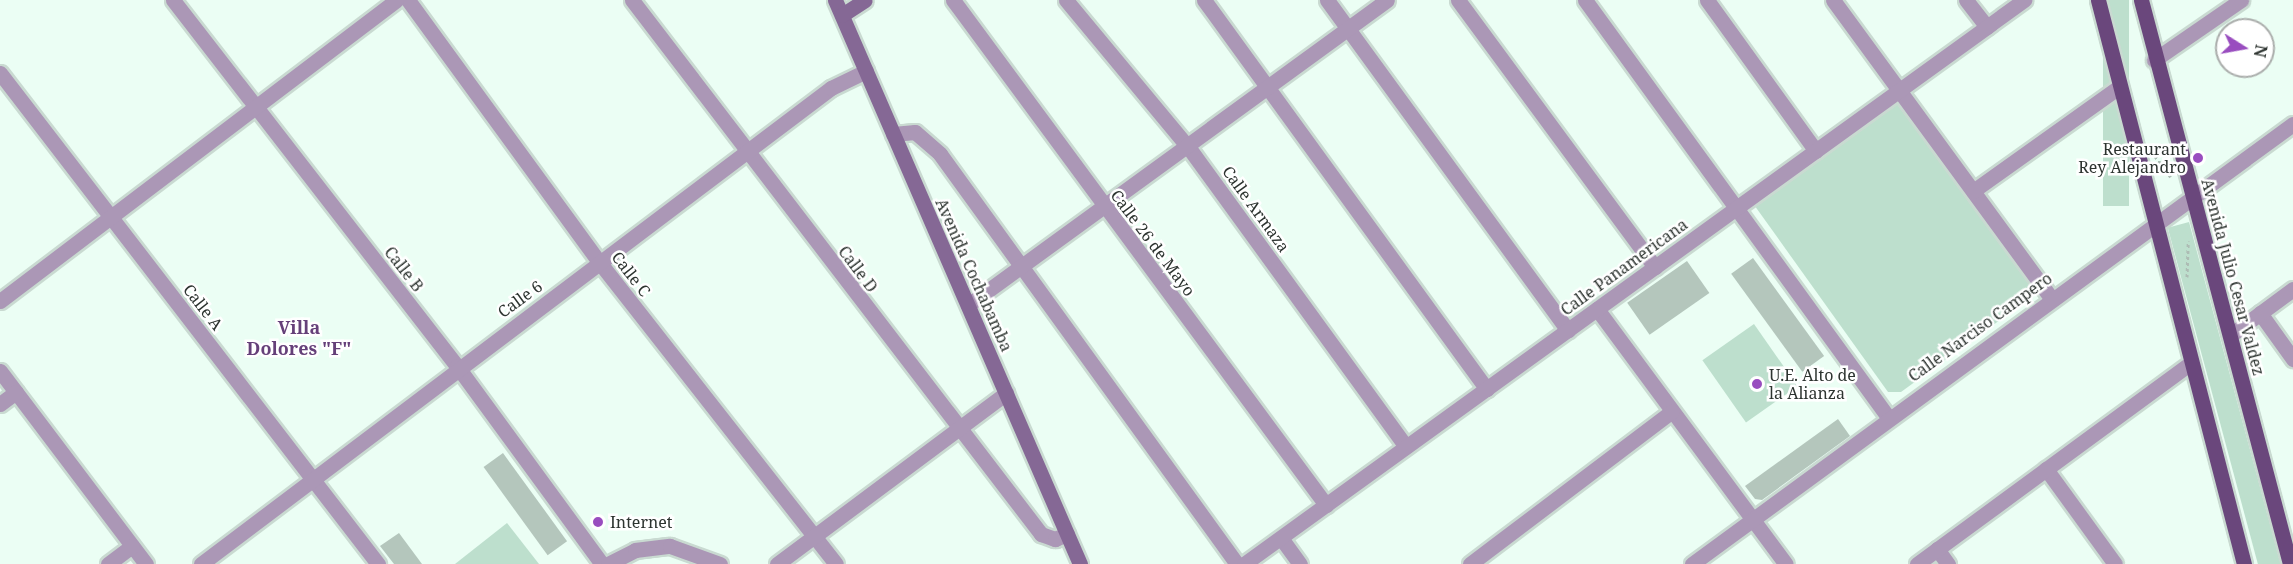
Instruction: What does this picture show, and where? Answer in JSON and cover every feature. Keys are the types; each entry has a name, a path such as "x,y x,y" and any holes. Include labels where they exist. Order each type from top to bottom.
{"main road":[{"path":"2098,0 2152,227 2191,363 2244,564"},
{"name":"Avenida Julio Cesar Valdez","path":"2140,0 2154,60 2232,334 2290,564"}],"street":[{"name":"Calle B","path":"173,0 457,366 602,564"},
{"path":"0,301 253,104 396,0"},
{"name":"Calle C","path":"408,0 600,263 836,564"},
{"name":"Calle D","path":"632,0 957,429 1041,534 1055,539 1067,534"},
{"name":"Avenida Cochabamba","path":"835,0 1080,564"},
{"path":"842,15 866,0"},
{"name":"Calle 26 de Mayo","path":"953,0 1105,209 1326,505"},
{"name":"Calle Armaza","path":"1066,0 1189,148 1406,447"},
{"path":"1204,0 1487,389"},
{"path":"1327,0 1568,330"},
{"path":"968,305 1024,269 1268,88 1349,31 1387,0"},
{"path":"1458,0 1655,267"},
{"path":"1585,0 1738,207 1888,417"},
{"path":"1707,0 1816,151"},
{"path":"1833,0 2050,297"},
{"path":"1966,0 1987,27"},
{"name":"Calle Panamericana","path":"1244,564 2024,0"},
{"path":"2154,60 2241,0"},
{"name":"Calle 6","path":"201,564 457,366 600,263 831,88 866,71"},
{"name":"Calle A","path":"0,73 108,216 314,477 378,564"},
{"path":"1973,192 2119,87"},
{"name":"Calle Narciso Campero","path":"1692,564 2050,297 2193,198 2293,124"},
{"path":"893,134 915,132 940,154 1237,564"},
{"path":"2232,334 2293,289"},
{"path":"1597,309 1785,564"},
{"path":"2260,314 2293,359"},
{"path":"1917,564 2191,363"},
{"path":"0,371 146,564"},
{"path":"0,404 16,392"},
{"path":"777,564 1006,393"},
{"path":"1470,564 1672,411"},
{"path":"2046,469 2115,564"},
{"path":"1281,538 1300,564"},
{"path":"108,564 132,546"},
{"path":"608,564 635,550 670,546 720,564"},
{"path":"1937,549 1948,564"}],"green space":[{"path":"2103,0 2129,0 2129,206 2103,206"},
{"path":"1896,97 2034,289 2033,296 1901,392 1888,392 1752,202"},
{"path":"2189,222 2281,564 2258,564 2168,228"},
{"path":"1754,324 1798,386 1746,422 1702,360"},
{"path":"507,523 539,564 455,564"}],"building":[{"path":"1753,258 1824,356 1802,372 1731,274"},
{"path":"1687,261 1709,293 1650,335 1627,303"},
{"path":"1838,419 1850,436 1762,500 1755,499 1745,486"},
{"path":"503,453 567,541 548,555 484,467"},
{"path":"399,533 422,564 394,564 380,546"}],"place":[{"name":"Restaurant Rey Alejandro","path":"2198,158"},
{"name":"U.E. Alto de la Alianza","path":"1757,384"},
{"name":"Internet","path":"598,522"}],"district":[{"name":"Villa Dolores \"F\"","path":"299,338"}]}
